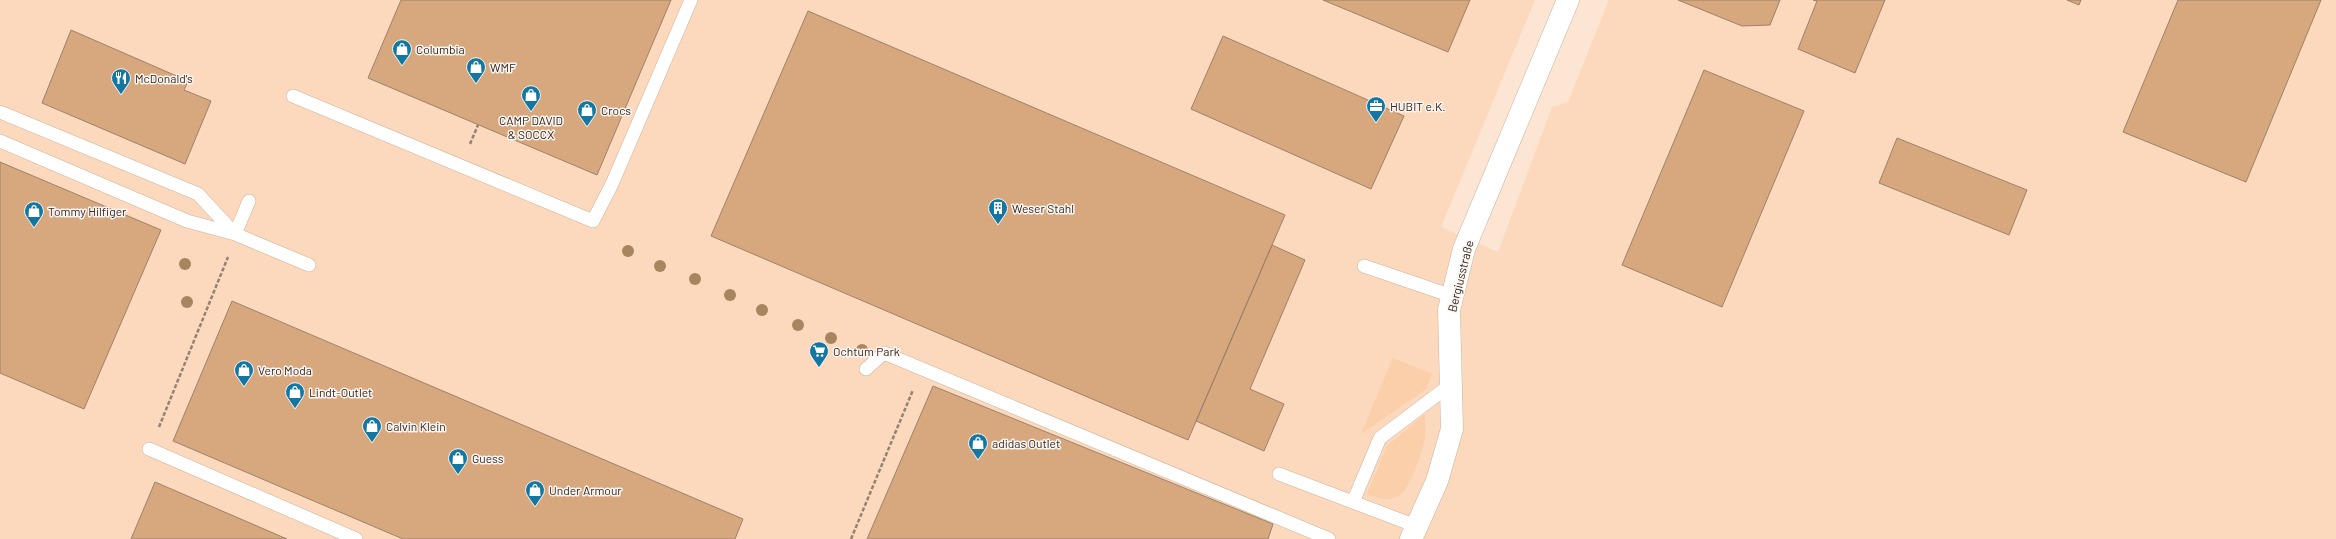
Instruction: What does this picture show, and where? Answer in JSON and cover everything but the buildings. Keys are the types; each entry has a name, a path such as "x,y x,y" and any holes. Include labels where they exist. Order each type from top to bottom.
{"street":[{"name":"Bergiusstraße","path":"1413,533 1437,480 1452,429 1449,310 1464,249 1568,0"}],"lane":[{"path":"293,96 592,221 612,184 691,0"},
{"path":"0,112 198,194 235,234"},
{"path":"0,141 187,221 235,234 309,265"},
{"path":"235,234 249,201"},
{"path":"1364,266 1452,296"},
{"path":"866,369 884,353 1329,539"},
{"path":"1354,502 1380,438 1450,385"},
{"path":"149,449 356,539"},
{"path":"1279,474 1354,502 1413,533"}],"path":[{"path":"149,449 228,257 235,234"},
{"path":"851,539 922,369"}],"shaded area":[{"path":"0,0 1535,0 1441,227 1498,252 1552,107 1568,102 1609,0 2336,0 2336,539 0,539"},
{"path":"1393,358 1432,374 1426,389 1361,434"},
{"path":"1425,414 1424,442 1419,460 1407,487 1397,497 1389,499 1378,498 1367,494 1387,446"}],"place":[{"name":"Columbia","path":"402,66"},
{"name":"WMF","path":"476,84"},
{"name":"McDonald's","path":"121,95"},
{"name":"CAMP DAVID & SOCCX","path":"531,112"},
{"name":"HUBIT e.K.","path":"1376,123"},
{"name":"Crocs","path":"587,127"},
{"name":"Weser Stahl","path":"998,225"},
{"name":"Tommy Hilfiger","path":"34,228"},
{"name":"Ochtum Park","path":"819,368"},
{"name":"Vero Moda","path":"244,387"},
{"name":"Lindt-Outlet","path":"295,409"},
{"name":"Calvin Klein","path":"372,443"},
{"name":"adidas Outlet","path":"978,460"},
{"name":"Guess","path":"458,475"},
{"name":"Under Armour","path":"535,507"}]}
